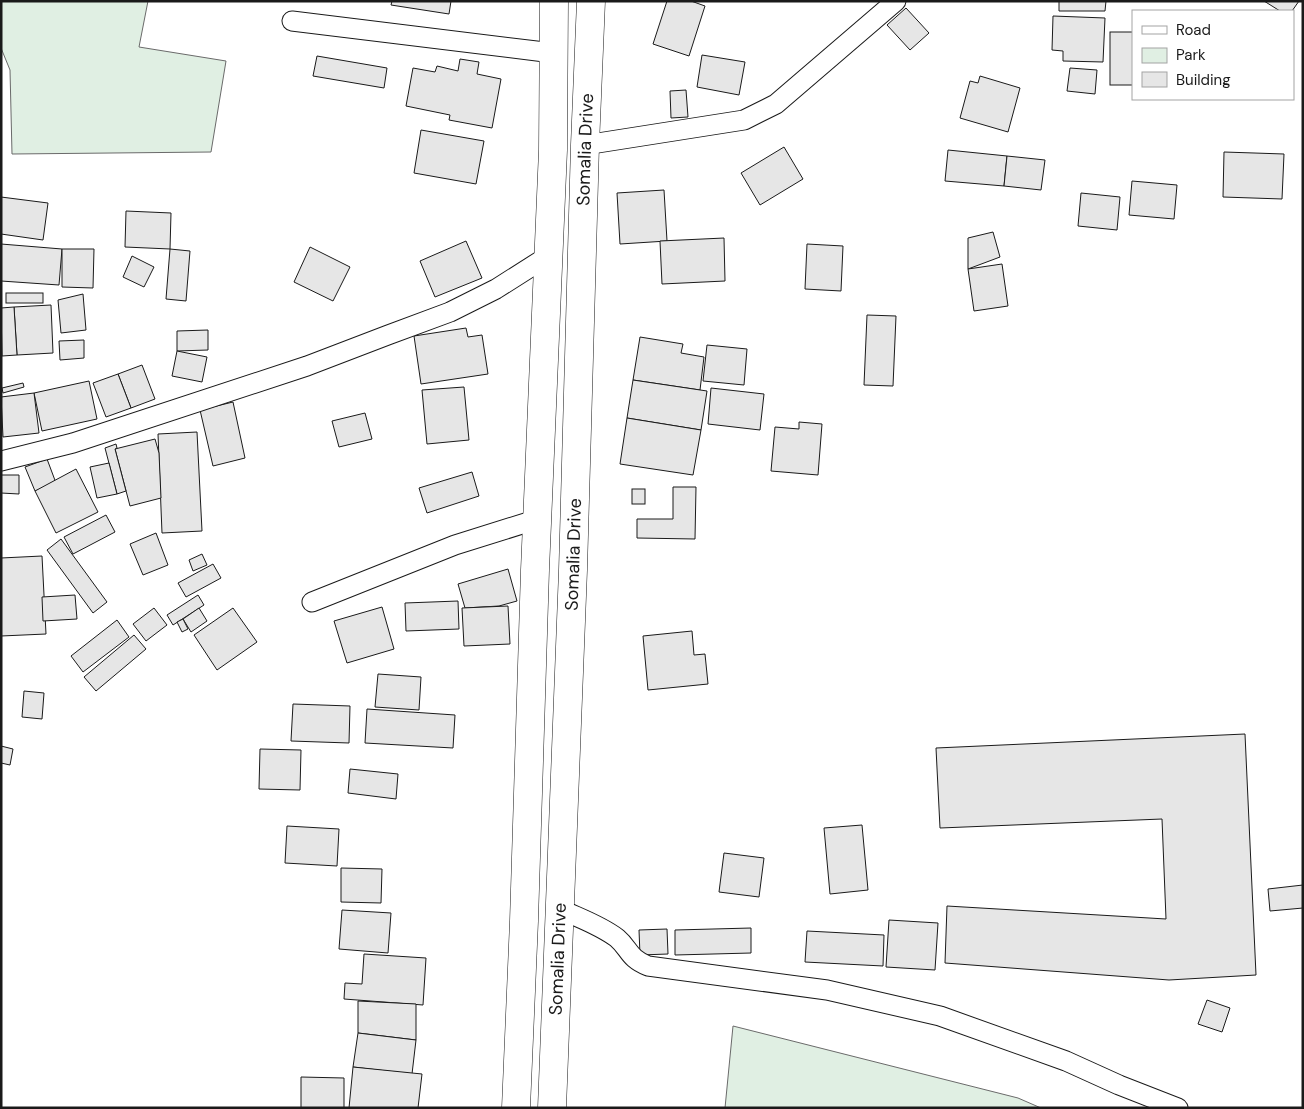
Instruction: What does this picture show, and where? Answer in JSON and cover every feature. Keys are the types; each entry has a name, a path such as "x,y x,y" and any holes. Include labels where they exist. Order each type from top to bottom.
{"main road":[{"name":"Somalia Drive","path":"516,1108 553,150 554,1"},
{"name":"Somalia Drive","path":"552,1108 574,560 585,145 591,1"}],"street":[{"path":"585,145 744,120 776,104 896,1"},
{"path":"292,21 554,53"},
{"path":"1,461 73,442 307,366 450,312 496,289 548,256"},
{"path":"312,602 455,545 538,519"},
{"path":"560,909 604,930 618,939 638,962 648,966 827,990 940,1016 1066,1062 1178,1108"}],"green space":[{"path":"1,1 148,1 139,47 226,61 211,152 12,154 10,70 1,48"},
{"path":"733,1026 1018,1098 1041,1108 725,1108"}],"building":[{"path":"392,1 451,1 449,14 391,5"},
{"path":"667,1 691,1 705,6 689,56 653,44"},
{"path":"1059,1 1106,1 1105,11 1059,11"},
{"path":"1264,1 1299,1 1293,10 1278,10"},
{"path":"906,8 929,33 910,50 887,25"},
{"path":"1053,16 1105,18 1103,62 1063,61 1063,51 1052,50"},
{"path":"1110,32 1132,32 1132,85 1110,85"},
{"path":"702,55 745,62 739,95 697,87"},
{"path":"317,56 387,68 384,88 313,76"},
{"path":"460,59 479,62 477,74 501,79 492,128 449,120 450,115 406,106 413,68 435,72 437,66 458,71"},
{"path":"1070,68 1097,70 1095,94 1067,91"},
{"path":"980,76 1020,88 1008,132 960,118 970,81 978,83"},
{"path":"686,90 688,117 671,118 670,91"},
{"path":"421,130 484,141 476,184 414,173"},
{"path":"784,147 803,179 760,205 741,173"},
{"path":"948,150 1007,156 1004,186 945,181"},
{"path":"1224,152 1284,154 1282,199 1223,197"},
{"path":"1007,156 1045,160 1041,190 1004,186"},
{"path":"1132,181 1177,185 1174,219 1129,215"},
{"path":"664,190 667,241 620,244 617,193"},
{"path":"1081,193 1120,197 1117,230 1078,226"},
{"path":"1,197 48,203 43,240 1,234"},
{"path":"126,211 171,213 170,249 125,247"},
{"path":"993,232 1000,257 968,269 968,238"},
{"path":"724,238 725,281 662,284 660,241"},
{"path":"466,241 482,278 435,297 420,261"},
{"path":"1,244 62,249 59,285 1,281"},
{"path":"807,244 843,246 841,291 805,289"},
{"path":"310,247 350,267 333,301 294,282"},
{"path":"62,249 94,249 93,288 62,287"},
{"path":"170,249 190,251 186,301 166,299"},
{"path":"132,256 154,267 144,287 123,277"},
{"path":"1002,264 1008,306 974,311 968,269"},
{"path":"6,293 43,293 43,303 6,303"},
{"path":"83,294 86,330 61,333 58,300"},
{"path":"51,305 53,353 17,355 14,307"},
{"path":"14,307 17,355 2,356 1,308"},
{"path":"867,315 896,316 893,386 864,385"},
{"path":"466,328 468,337 482,335 488,374 421,384 414,336"},
{"path":"208,330 208,350 177,351 177,331"},
{"path":"640,337 683,344 681,353 704,357 700,390 633,380"},
{"path":"84,340 84,358 60,360 59,341"},
{"path":"707,345 747,349 744,385 703,381"},
{"path":"177,351 207,357 202,382 172,376"},
{"path":"142,365 155,399 131,408 118,374"},
{"path":"118,374 131,408 106,417 93,383"},
{"path":"633,380 707,391 701,430 627,418"},
{"path":"89,381 97,419 42,431 34,393"},
{"path":"23,383 24,387 3,393 2,388"},
{"path":"464,387 469,440 427,444 422,390"},
{"path":"711,388 764,394 760,430 708,424"},
{"path":"34,393 39,433 3,437 1,397"},
{"path":"233,402 245,458 213,466 200,410"},
{"path":"365,413 372,439 339,447 332,421"},
{"path":"627,418 701,430 693,475 620,464"},
{"path":"799,422 822,424 818,475 771,471 775,427 799,429"},
{"path":"197,432 202,531 162,533 158,434"},
{"path":"155,439 159,453 161,498 130,506 115,449"},
{"path":"116,444 117,448 115,449 126,491 117,494 105,448"},
{"path":"47,459 56,483 35,491 25,467"},
{"path":"109,463 117,494 97,498 90,467"},
{"path":"76,469 98,512 56,533 35,491"},
{"path":"472,472 479,496 427,513 419,488"},
{"path":"1,475 19,475 19,494 1,493"},
{"path":"673,487 696,487 695,539 637,538 637,519 673,519"},
{"path":"632,489 645,489 645,504 632,504"},
{"path":"106,515 115,532 73,554 64,537"},
{"path":"156,533 168,565 143,575 130,544"},
{"path":"61,539 107,602 93,613 47,550"},
{"path":"202,554 207,565 193,571 189,560"},
{"path":"42,556 46,634 1,636 1,558"},
{"path":"213,564 221,578 186,597 178,583"},
{"path":"508,569 517,601 499,606 465,608 458,584"},
{"path":"75,595 77,619 43,621 42,597"},
{"path":"198,595 204,605 173,625 167,615"},
{"path":"458,601 459,629 406,631 405,603"},
{"path":"508,606 510,644 464,646 462,608"},
{"path":"382,607 394,649 347,663 334,621"},
{"path":"154,608 167,625 146,641 133,624"},
{"path":"199,608 207,621 191,632 183,619"},
{"path":"233,608 257,642 217,670 194,635"},
{"path":"183,619 188,629 182,632 177,622"},
{"path":"117,620 129,637 83,672 71,656"},
{"path":"692,631 694,655 705,654 708,684 648,690 643,636"},
{"path":"134,635 146,649 96,691 84,677"},
{"path":"378,674 421,677 419,710 375,707"},
{"path":"24,691 44,693 42,719 22,717"},
{"path":"293,704 350,706 349,743 291,741"},
{"path":"367,709 455,715 453,748 365,743"},
{"path":"1245,734 1256,975 1169,980 945,963 947,906 1166,919 1162,819 940,828 936,748"},
{"path":"1,746 13,749 10,765 1,763"},
{"path":"260,749 301,750 300,790 259,789"},
{"path":"350,769 398,774 396,799 348,793"},
{"path":"862,825 868,890 830,894 824,828"},
{"path":"287,826 339,829 337,866 285,863"},
{"path":"724,853 764,858 759,897 719,892"},
{"path":"341,868 382,869 381,903 341,902"},
{"path":"1303,885 1303,908 1270,911 1268,889"},
{"path":"342,910 391,913 388,953 339,949"},
{"path":"889,920 938,923 935,970 886,967"},
{"path":"751,928 751,953 675,955 675,930"},
{"path":"667,929 668,954 640,955 639,930"},
{"path":"807,931 884,935 883,966 805,962"},
{"path":"364,954 426,958 423,1005 344,999 345,983 362,984"},
{"path":"1207,1000 1230,1008 1222,1032 1198,1024"},
{"path":"358,1001 416,1004 416,1040 358,1033"},
{"path":"358,1033 416,1040 412,1074 353,1067"},
{"path":"353,1067 422,1074 418,1108 349,1108"},
{"path":"301,1077 344,1078 344,1108 301,1108"}]}
